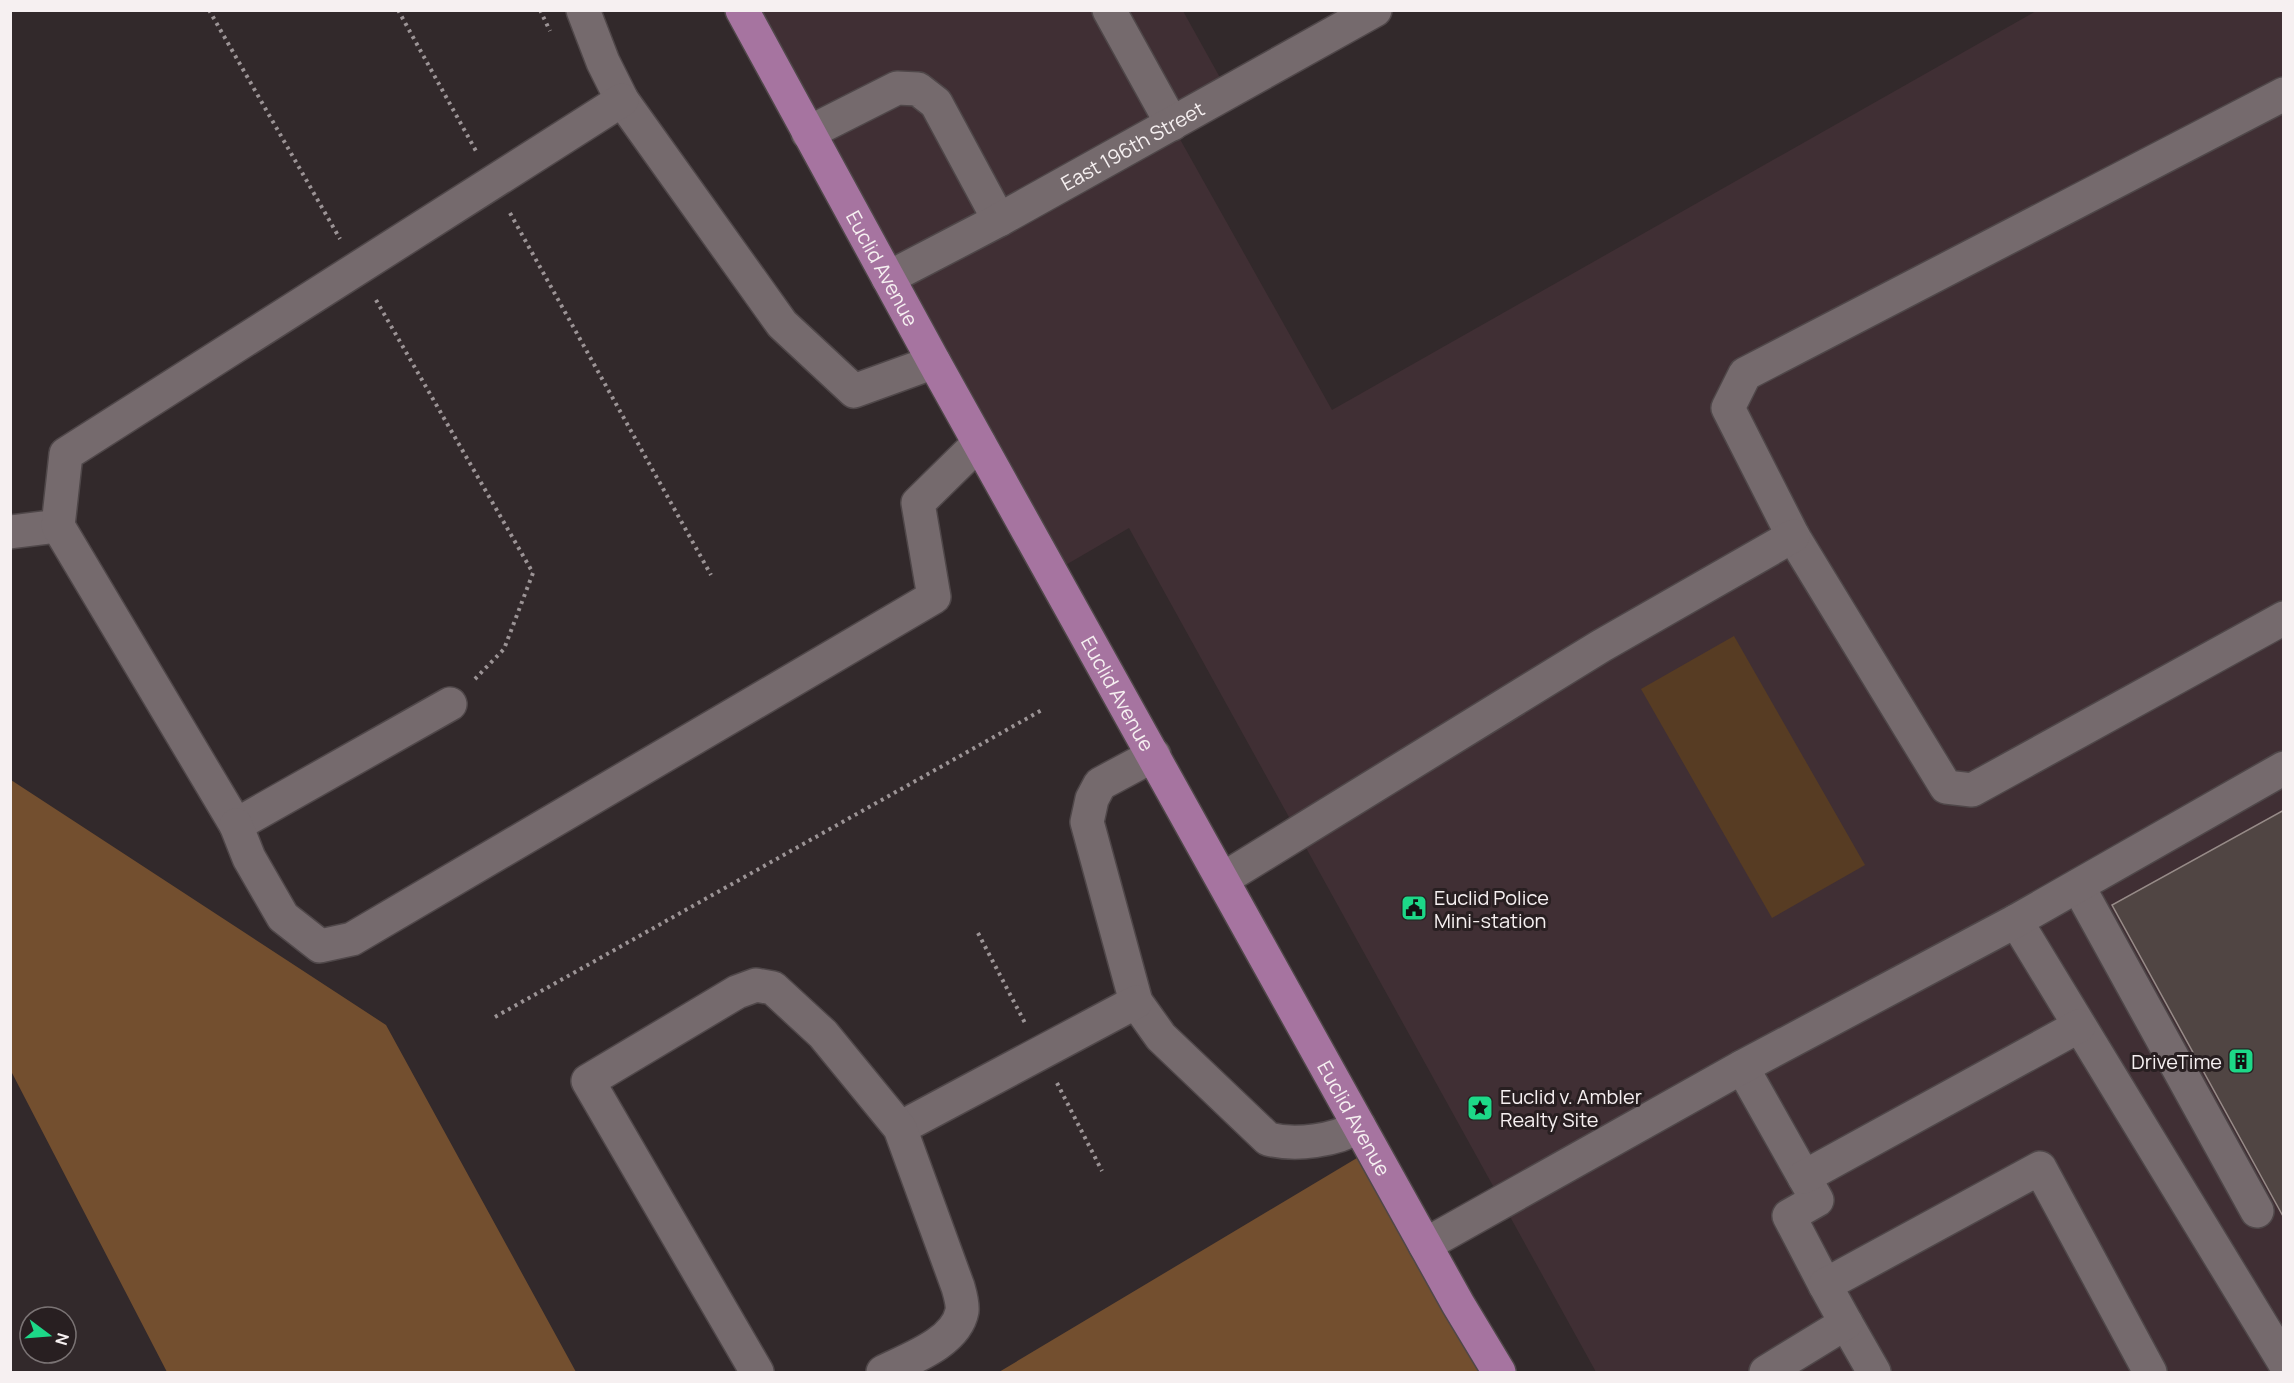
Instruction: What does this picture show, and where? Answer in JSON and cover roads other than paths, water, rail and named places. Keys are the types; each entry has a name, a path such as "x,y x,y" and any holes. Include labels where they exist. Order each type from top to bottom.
{"main road":[{"name":"Euclid Avenue","path":"742,10 979,443 1425,1245 1499,1372"}],"street":[{"path":"582,10 603,62 622,100 782,324 854,391 934,362"},
{"path":"1109,10 1172,124"},
{"name":"East 196th Street","path":"888,278 999,220 1375,10"},
{"path":"808,133 897,88 918,89 936,103 999,220"},
{"path":"2283,94 1745,374 1728,408 1793,536 1946,787 1971,790 2283,618"},
{"path":"622,100 66,454 58,526 236,825 249,858 283,916 320,946 352,939 934,597 918,503 979,443"},
{"path":"10,532 58,526"},
{"path":"1223,879 1601,646 1793,536"},
{"path":"236,825 450,704"},
{"path":"1154,755 1100,784 1092,799 1087,822 1136,1002 1161,1037 1268,1139 1292,1144 1349,1132 1359,1126"},
{"path":"1425,1245 1742,1067 2016,921 2283,768"},
{"path":"2078,886 2257,1212"},
{"path":"2016,921 2283,1362"},
{"path":"757,1372 588,1081 737,992 756,985 772,988 823,1034 900,1128 958,1287 962,1310 956,1324 943,1340 883,1372"},
{"path":"900,1128 1136,1002"},
{"path":"1804,1177 2079,1026"},
{"path":"1742,1067 1817,1200 1790,1216 1825,1285 1874,1372"},
{"path":"1825,1285 2040,1168 2150,1372"},
{"path":"1766,1372 1846,1323"}],"place":[{"name":"Euclid Police Mini-station","path":"1414,908"},
{"name":"DriveTime","path":"2241,1061"},
{"name":"Euclid v. Ambler Realty Site","path":"1480,1108"}]}
